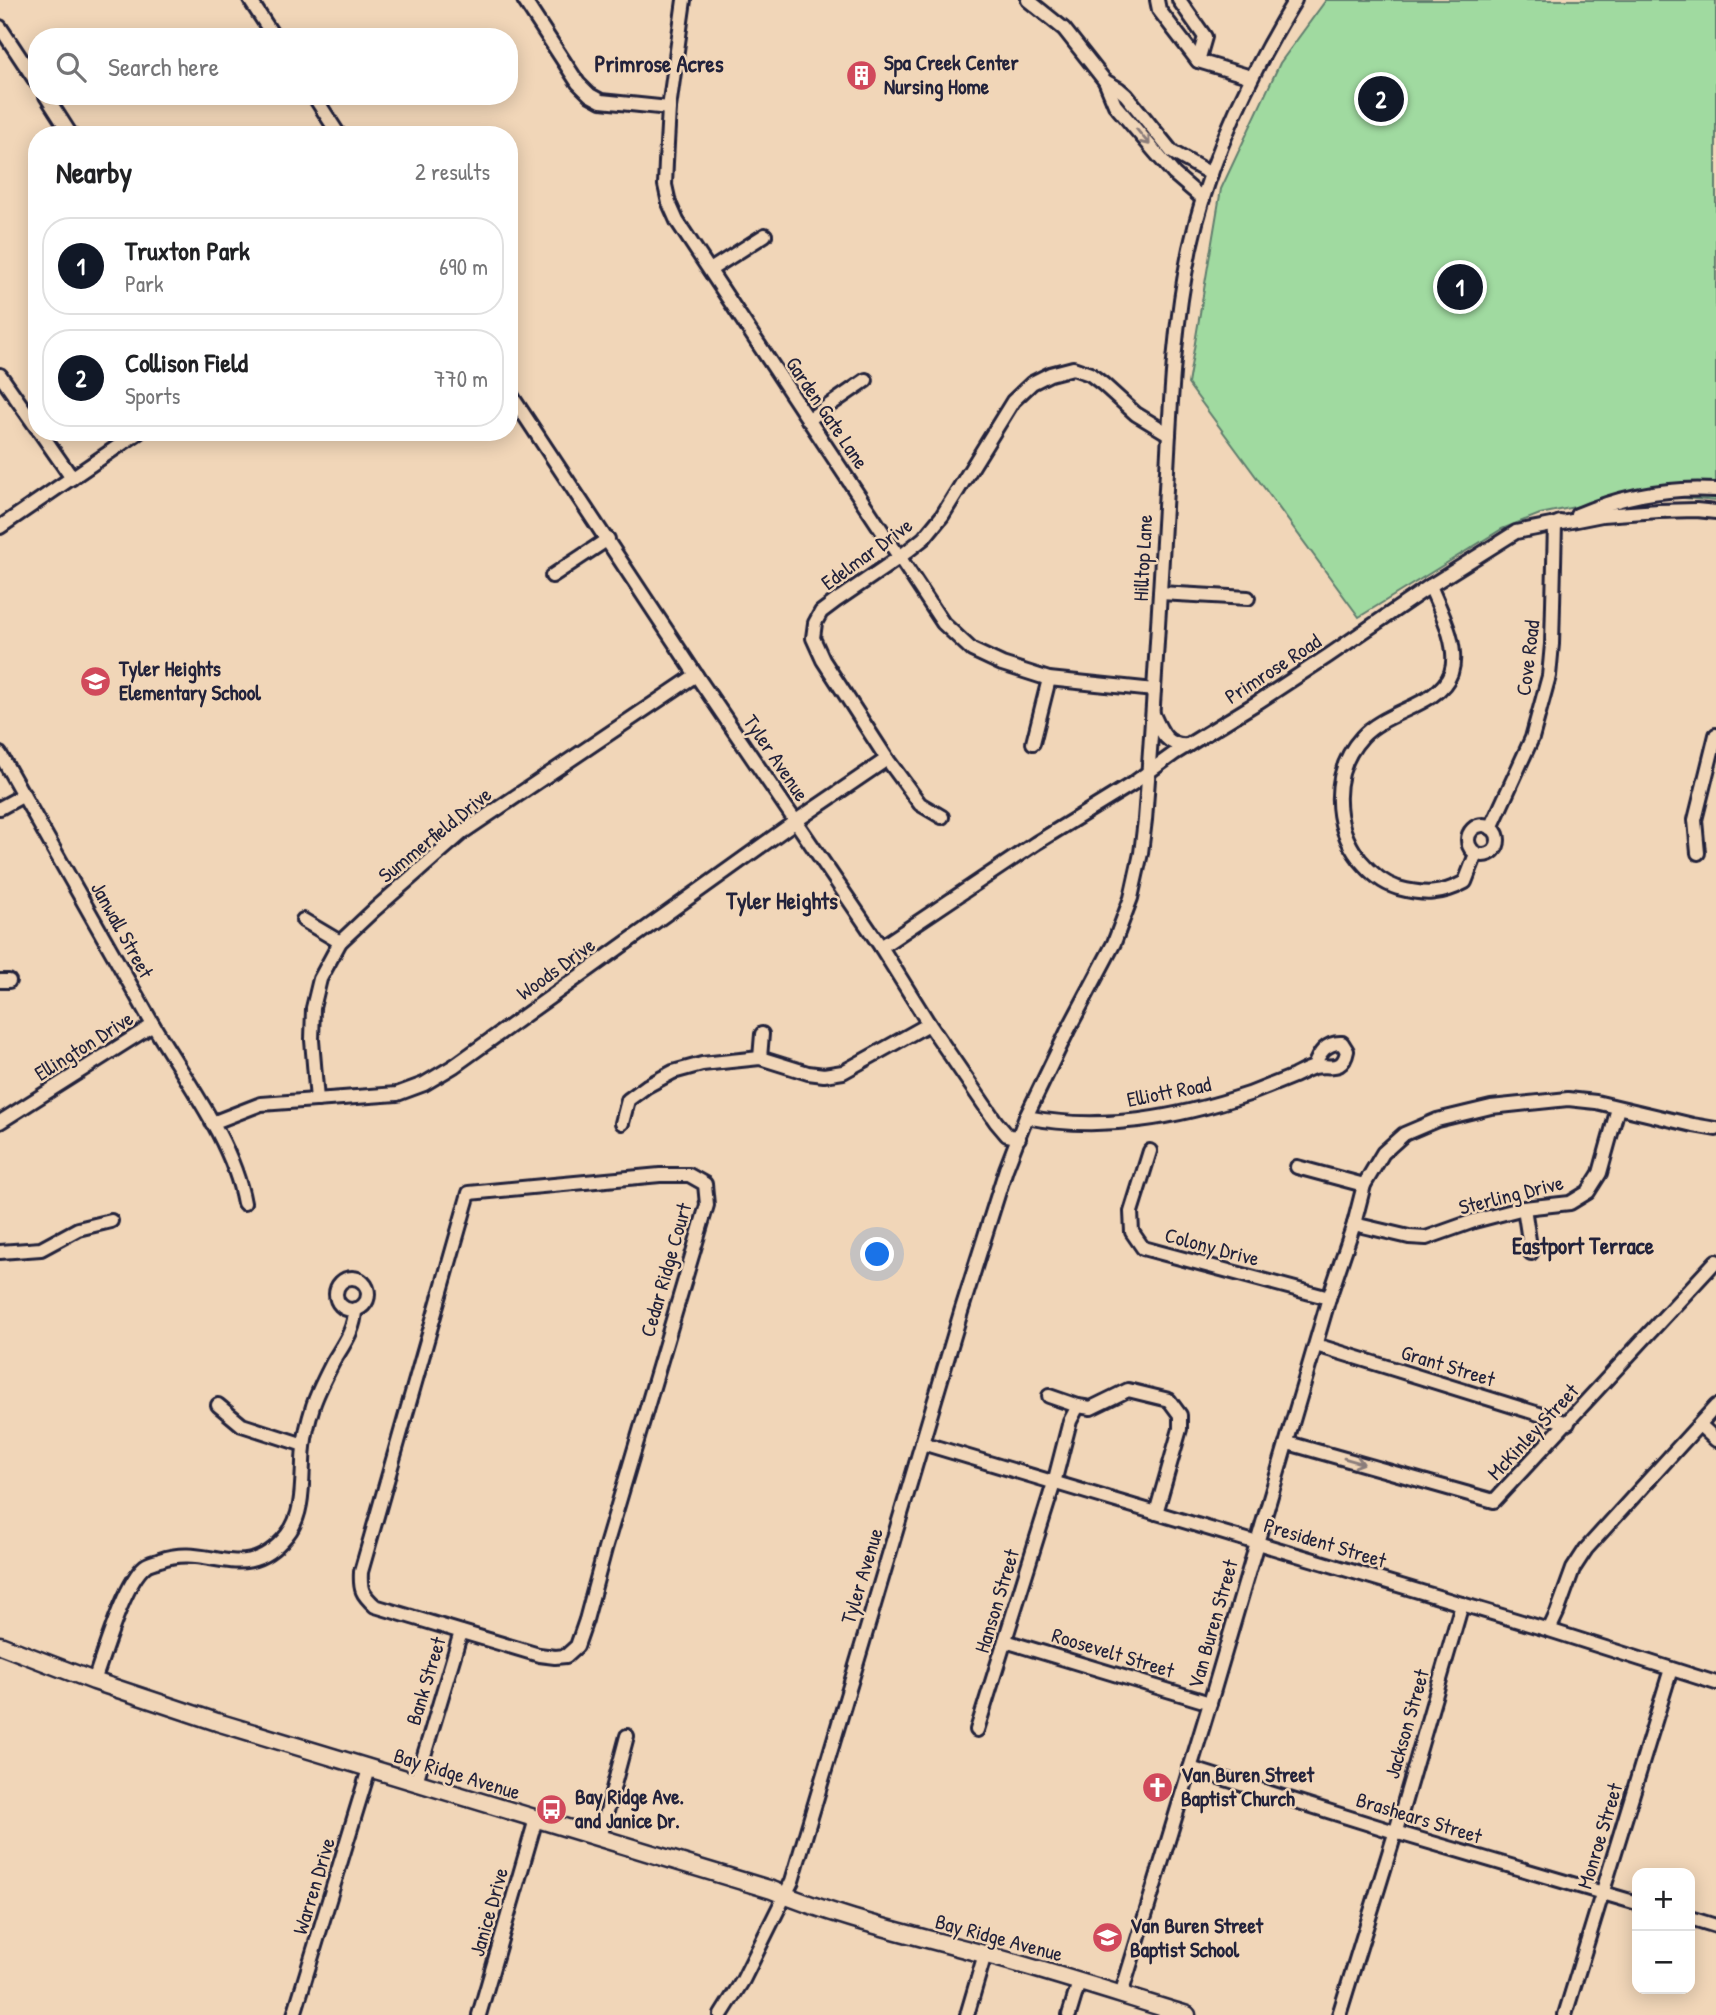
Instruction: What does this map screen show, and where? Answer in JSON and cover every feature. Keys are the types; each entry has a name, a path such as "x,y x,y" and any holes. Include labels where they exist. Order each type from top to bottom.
{"main road":[{"name":"Bay Ridge Avenue","path":"0,1645 94,1681 217,1722 600,1838 801,1903 985,1954 1187,2015"}],"street":[{"path":"250,0 268,28"},
{"name":"Garden Gate Lane","path":"684,0 669,108 665,185 669,203 677,221 943,623 972,650 1002,664 1049,679 1154,690"},
{"path":"1028,0 1064,29 1105,81 1115,105 1174,174 1203,199"},
{"path":"1173,0 1158,5 1198,61 1251,77"},
{"path":"1179,0 1205,37 1198,61"},
{"name":"Hilltop Lane","path":"1026,1116 1114,943 1131,898 1141,853 1149,772 1174,352 1190,247 1211,174 1231,119 1294,0"},
{"path":"526,1 578,83 590,95 601,101 669,108"},
{"path":"0,27 28,69"},
{"path":"1105,81 1126,95 1172,152 1211,174"},
{"path":"52,105 65,126"},
{"path":"320,105 333,126"},
{"path":"710,270 765,235"},
{"name":"Edelmar Drive","path":"942,817 920,804 887,760 823,660 813,638 815,622 821,612 924,538 942,516 1013,401 1032,383 1050,374 1073,368 1090,374 1136,414 1169,434"},
{"path":"0,375 28,415"},
{"path":"808,419 866,380"},
{"name":"Tyler Avenue","path":"518,405 696,675 881,947 929,1024 996,1122 1007,1135 1019,1138"},
{"path":"46,441 72,478"},
{"path":"1,524 126,441"},
{"path":"1555,524 1600,505 1643,494 1683,489 1716,490"},
{"name":"Primrose Road","path":"881,947 1036,843 1516,532 1602,515 1659,510 1716,512"},
{"name":"Cove Road","path":"1491,828 1532,738 1549,676 1555,524"},
{"path":"552,576 608,540"},
{"path":"1430,586 1447,623 1452,649 1451,672 1441,689 1424,702 1377,724 1362,737 1342,772 1340,816 1348,841 1368,870 1382,881 1406,890 1441,892 1465,882 1476,853"},
{"path":"1160,593 1248,598"},
{"name":"Summerfield Drive","path":"317,1100 312,1040 313,1008 320,979 340,942 463,832 696,675"},
{"path":"1033,743 1049,679"},
{"path":"1153,712 1162,736 1178,746 1188,745"},
{"path":"1698,853 1695,820 1716,735"},
{"name":"Janwall Street","path":"0,754 153,1025 212,1123 240,1181 244,1203"},
{"name":"Woods Drive","path":"212,1123 261,1104 397,1094 424,1084 454,1066 796,821 887,760"},
{"path":"0,808 23,795"},
{"path":"1479,826 1491,828 1497,836 1497,845 1491,853 1476,853 1470,846 1471,832 1479,826"},
{"path":"303,919 340,942"},
{"path":"622,1124 628,1100 673,1072 702,1064 760,1058 808,1073 824,1075 843,1072 929,1024"},
{"name":"Ellington Drive","path":"0,1122 153,1025"},
{"path":"760,1058 762,1034"},
{"name":"Elliott Road","path":"1026,1116 1076,1124 1180,1114 1251,1093 1314,1067"},
{"name":"Van Buren Street","path":"1121,1995 1191,1769 1364,1185 1383,1153 1404,1135 1437,1120 1491,1107 1568,1099 1596,1102 1716,1129"},
{"name":"Sterling Drive","path":"1354,1224 1409,1237 1426,1238 1474,1221 1524,1209 1570,1203 1588,1192 1601,1173 1618,1108"},
{"name":"Tyler Avenue","path":"721,2015 743,1980 792,1881 983,1239 1026,1116"},
{"name":"Colony Drive","path":"1150,1151 1131,1212 1132,1232 1143,1248 1329,1298"},
{"path":"1297,1167 1364,1185"},
{"name":"Cedar Ridge Court","path":"689,1175 705,1184 707,1205 577,1646 566,1656 547,1656 461,1632 376,1606 365,1597 360,1588 361,1572 470,1193 648,1176 689,1175"},
{"path":"1524,1209 1531,1253"},
{"path":"0,1252 41,1249 78,1228 111,1221"},
{"name":"McKinley Street","path":"1288,1443 1494,1502 1716,1261"},
{"path":"94,1681 129,1587 146,1565 169,1557 194,1555 229,1562 245,1561 265,1556 289,1534 298,1513 304,1445 313,1406 352,1331 355,1310"},
{"name":"Grant Street","path":"1316,1345 1568,1423"},
{"path":"1049,1396 1091,1408 1128,1390 1169,1400 1180,1415 1180,1429 1156,1513"},
{"path":"218,1405 242,1426 304,1445"},
{"name":"Hanson Street","path":"977,1730 1054,1483 1070,1421 1078,1406"},
{"path":"1549,1630 1573,1569 1586,1549 1716,1406"},
{"path":"1700,1425 1716,1440"},
{"name":"President Street","path":"922,1443 1549,1630 1716,1683"},
{"name":"Jackson Street","path":"1339,2015 1462,1604"},
{"name":"Bank Street","path":"416,1782 461,1632"},
{"name":"Roosevelt Street","path":"1005,1641 1210,1703"},
{"name":"Monroe Street","path":"1565,2015 1671,1669"},
{"path":"600,1838 627,1736"},
{"name":"Warren Drive","path":"294,2015 369,1769"},
{"name":"Brashears Street","path":"1191,1769 1632,1902"},
{"name":"Janice Drive","path":"479,2015 536,1819"},
{"path":"1695,1920 1716,1926"},
{"path":"967,2015 985,1954"},
{"path":"1069,2015 1079,1982"}],"green space":[{"path":"1326,0 1716,0 1716,501 1662,496 1585,505 1540,514 1502,529 1359,617 1188,384 1221,189 1280,63"}],"place":[{"name":"Spa Creek Center Nursing Home","path":"861,75"},
{"name":"Collison Field","path":"1381,99"},
{"name":"Truxton Park","path":"1460,287"},
{"name":"Tyler Heights Elementary School","path":"96,681"},
{"name":"Van Buren Street Baptist Church","path":"1158,1787"},
{"name":"Bay Ridge Ave. and Janice Dr.","path":"552,1809"},
{"name":"Van Buren Street Baptist School","path":"1107,1938"}],"district":[{"name":"Primrose Acres","path":"659,64"},
{"name":"Tyler Heights","path":"782,901"},
{"name":"Eastport Terrace","path":"1583,1246"}]}
